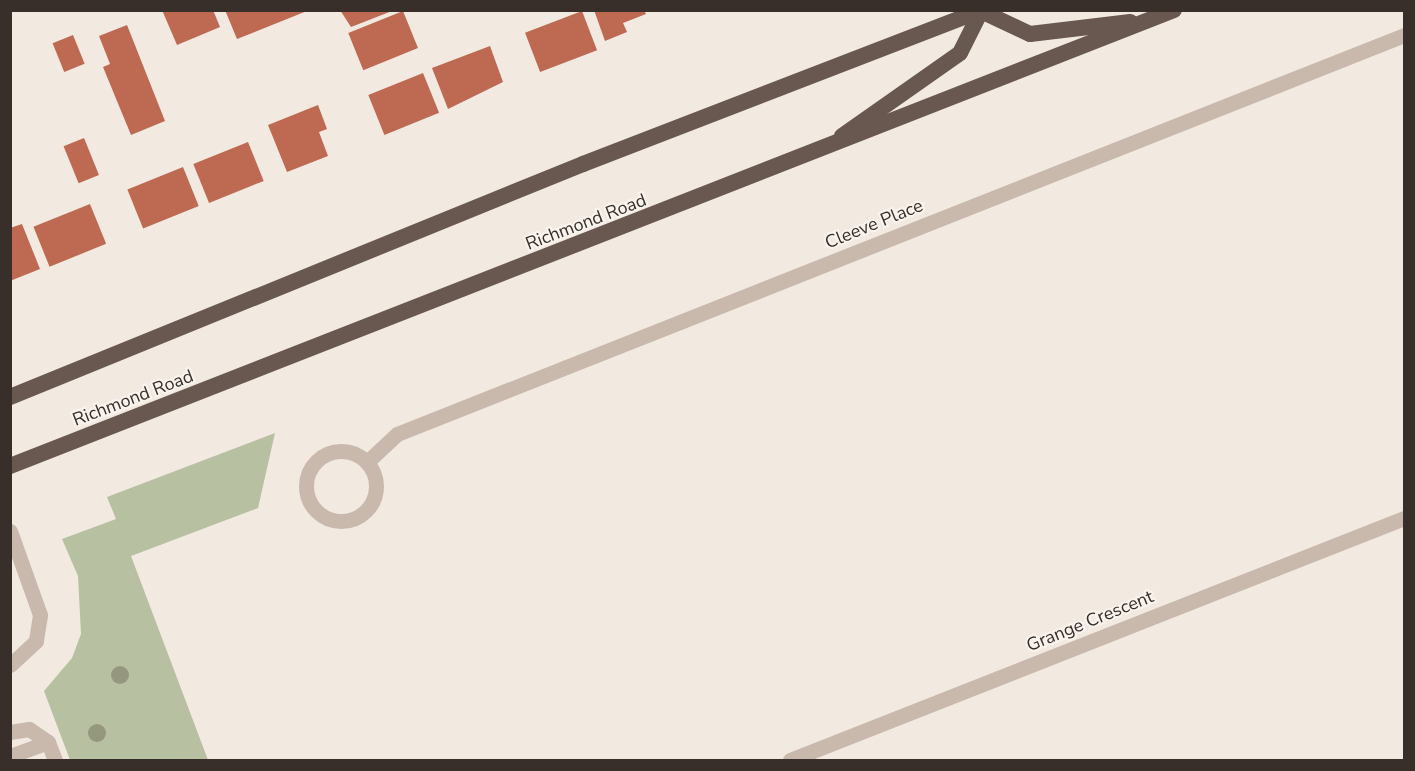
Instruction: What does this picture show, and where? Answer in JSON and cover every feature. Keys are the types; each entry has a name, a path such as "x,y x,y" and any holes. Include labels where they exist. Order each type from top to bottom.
{"highway":[{"name":"Richmond Road","path":"10,466 818,152 1174,10"},
{"path":"10,397 583,164 981,11 1030,34 1152,20"},
{"path":"818,152 960,53 981,11"}],"street":[{"name":"Cleeve Place","path":"367,462 397,434 1404,35"},
{"path":"334,451 367,462 376,484 370,506 352,519 319,514 305,484 314,463 334,451"},
{"name":"Grange Crescent","path":"790,760 1404,518"},
{"path":"10,531 40,615 36,641 10,665"},
{"path":"10,732 29,729 48,742 55,760"},
{"path":"10,756 48,742"}],"green space":[{"path":"275,433 258,508 131,556 208,760 70,760 44,691 72,658 81,634 78,576 62,539 116,519 107,497"}],"building":[{"path":"162,10 213,10 220,27 177,45"},
{"path":"225,10 307,10 307,11 237,39"},
{"path":"340,10 392,10 392,11 351,27"},
{"path":"594,10 644,10 646,14 623,23 627,32 605,41"},
{"path":"403,11 418,48 363,70 348,33"},
{"path":"582,11 597,50 540,72 525,33"},
{"path":"127,25 165,121 131,135 103,67 110,64 99,36"},
{"path":"73,35 85,64 64,72 53,43"},
{"path":"490,46 503,82 448,109 432,68"},
{"path":"423,73 439,113 384,135 368,95"},
{"path":"318,105 327,129 319,132 328,156 287,172 268,125"},
{"path":"84,138 99,175 79,183 64,146"},
{"path":"248,142 264,181 209,203 193,164"},
{"path":"183,167 199,206 143,228 127,189"},
{"path":"90,204 106,244 50,267 33,227"},
{"path":"22,224 40,269 10,281 10,228"}]}
